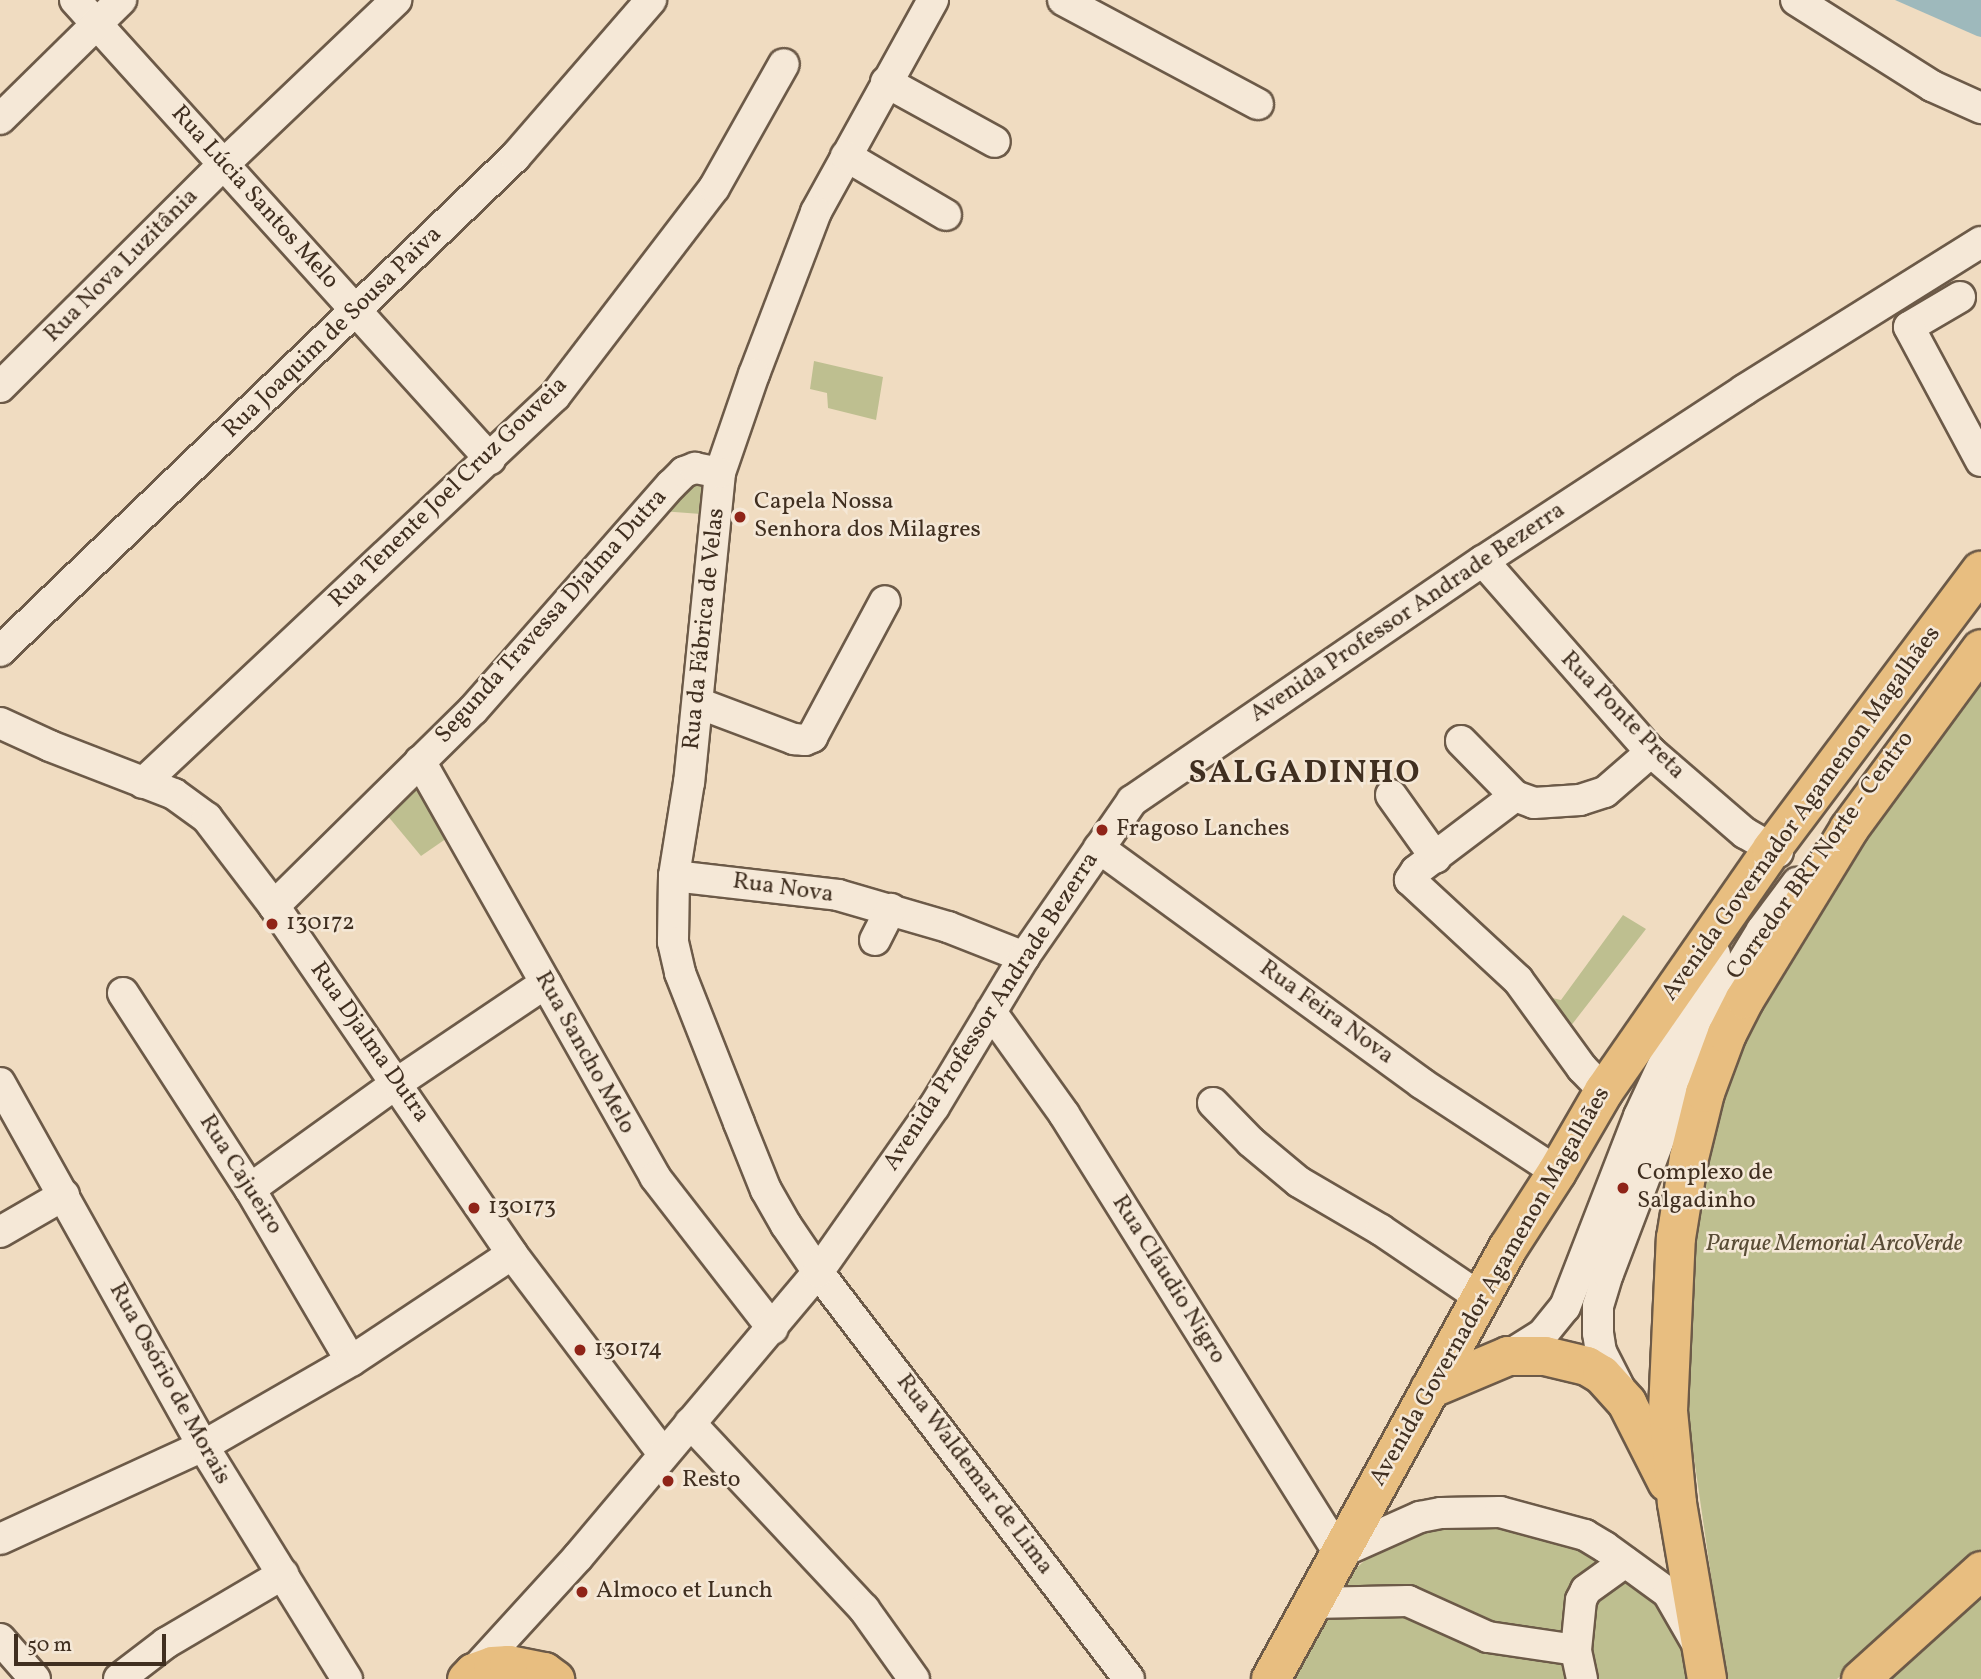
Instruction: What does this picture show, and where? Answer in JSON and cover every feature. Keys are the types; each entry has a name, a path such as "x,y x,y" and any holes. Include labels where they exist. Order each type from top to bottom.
{"highway":[{"name":"Avenida Governador Agamenon Magalhães","path":"1271,1679 1430,1388 1604,1091 1775,850 1981,571"},
{"name":"Avenida Governador Agamenon Magalhães","path":"1705,1667 1677,1503 1668,1411 1676,1238 1689,1158 1714,1064 1745,999 1849,829 1981,649"},
{"path":"1430,1388 1508,1356 1545,1356 1587,1366 1602,1375 1627,1403 1677,1503"}],"main road":[{"path":"1860,1679 1973,1577"},
{"path":"469,1675 492,1665 524,1665 544,1671 555,1679"}],"street":[{"name":"Rua Lúcia Santos Melo","path":"75,0 490,458"},
{"path":"0,119 121,0"},
{"name":"Rua Nova Luzitânia","path":"0,387 224,164 396,0"},
{"name":"Rua Joaquim de Sousa Paiva","path":"0,651 515,157 651,0"},
{"name":"Rua da Fábrica de Velas","path":"818,1272 766,1190 680,973 673,942 674,876 698,703 720,473 754,374 816,212 933,0"},
{"path":"1063,0 1258,104"},
{"path":"1796,0 1932,86 1981,108"},
{"name":"Rua Tenente Joel Cruz Gouveia","path":"143,783 555,396 714,188 784,64"},
{"path":"886,82 995,142"},
{"path":"846,156 946,215"},
{"name":"Avenida Professor Andrade Bezerra","path":"469,1675 578,1557 663,1454 773,1329 818,1272 934,1107 1024,957 1132,801 1483,561 1744,390 1981,242"},
{"path":"1959,297 1909,327 1981,461"},
{"name":"Segunda Travessa Djalma Dutra","path":"274,906 473,710 684,472 701,467 720,473"},
{"name":"Rua Ponte Preta","path":"1483,561 1651,752 1723,815 1775,850"},
{"name":"Corredor BRT Norte - Centro","path":"1508,1356 1542,1335 1565,1307 1639,1116 1733,919 1775,850 1981,590"},
{"path":"698,703 794,739 812,737 885,601"},
{"name":"Corredor BRT Norte - Centro","path":"1627,1403 1601,1352 1598,1306 1673,1098 1700,1032 1762,930 1981,634"},
{"name":"Rua Djalma Dutra","path":"0,723 174,794 207,818 274,906 512,1254 663,1454"},
{"path":"1461,741 1515,796 1534,803 1560,803 1605,792 1651,752"},
{"name":"Rua Sancho Melo","path":"420,761 655,1177 773,1329"},
{"path":"1391,795 1436,858"},
{"path":"1515,796 1411,878 1411,883 1518,980 1582,1068 1604,1091"},
{"name":"Rua Feira Nova","path":"1099,848 1421,1083 1557,1172"},
{"name":"Rua Nova","path":"674,876 838,895 948,927 1024,957"},
{"path":"875,940 891,909"},
{"path":"250,1189 397,1083 546,983"},
{"name":"Rua Cajueiro","path":"123,993 250,1189 351,1361"},
{"name":"Rua Cláudio Nigro","path":"991,1012 1065,1114 1339,1553"},
{"name":"Rua Osório de Morais","path":"0,1083 202,1446 347,1679"},
{"path":"1213,1103 1251,1142 1299,1182 1381,1230 1481,1298"},
{"path":"0,1232 64,1195"},
{"path":"4,1528 118,1486 202,1446 351,1361 512,1254"},
{"name":"Rua Waldemar de Lima","path":"818,1272 1129,1679"},
{"path":"690,1423 864,1609 915,1679"},
{"path":"1339,1553 1420,1517 1441,1513 1500,1511 1585,1535 1668,1593 1705,1667"},
{"path":"1312,1603 1408,1601 1488,1637 1579,1665 1577,1613 1581,1600 1586,1590 1625,1562"},
{"path":"119,1679 166,1643 283,1574"},
{"path":"0,1639 36,1679"}],"green space":[{"path":"814,361 883,377 876,420 828,408 827,393 810,389"},
{"path":"701,484 701,514 661,511 673,488"},
{"name":"Parque Memorial ArcoVerde","path":"1981,661 1981,1557 1837,1679 1726,1679 1688,1417 1684,1321 1714,1054"},
{"path":"422,781 450,836 421,856 387,815"},
{"path":"1623,915 1646,929 1563,1036 1548,997 1561,1000"},
{"path":"1508,1504 1581,1516 1628,1545 1684,1593 1715,1679 1278,1679 1319,1601 1398,1531"},
{"path":"1981,1578 1981,1679 1861,1679"}],"water":[{"path":"1895,0 1981,0 1981,37 1977,36"}],"place":[{"name":"Capela Nossa Senhora dos Milagres","path":"740,517"},
{"name":"Fragoso Lanches","path":"1102,830"},
{"name":"130172","path":"272,924"},
{"name":"Complexo de Salgadinho","path":"1623,1188"},
{"name":"130173","path":"474,1208"},
{"name":"130174","path":"580,1350"},
{"name":"Resto","path":"668,1481"},
{"name":"Almoco et Lunch","path":"582,1592"}],"district":[{"name":"SALGADINHO","path":"1305,774"}]}
